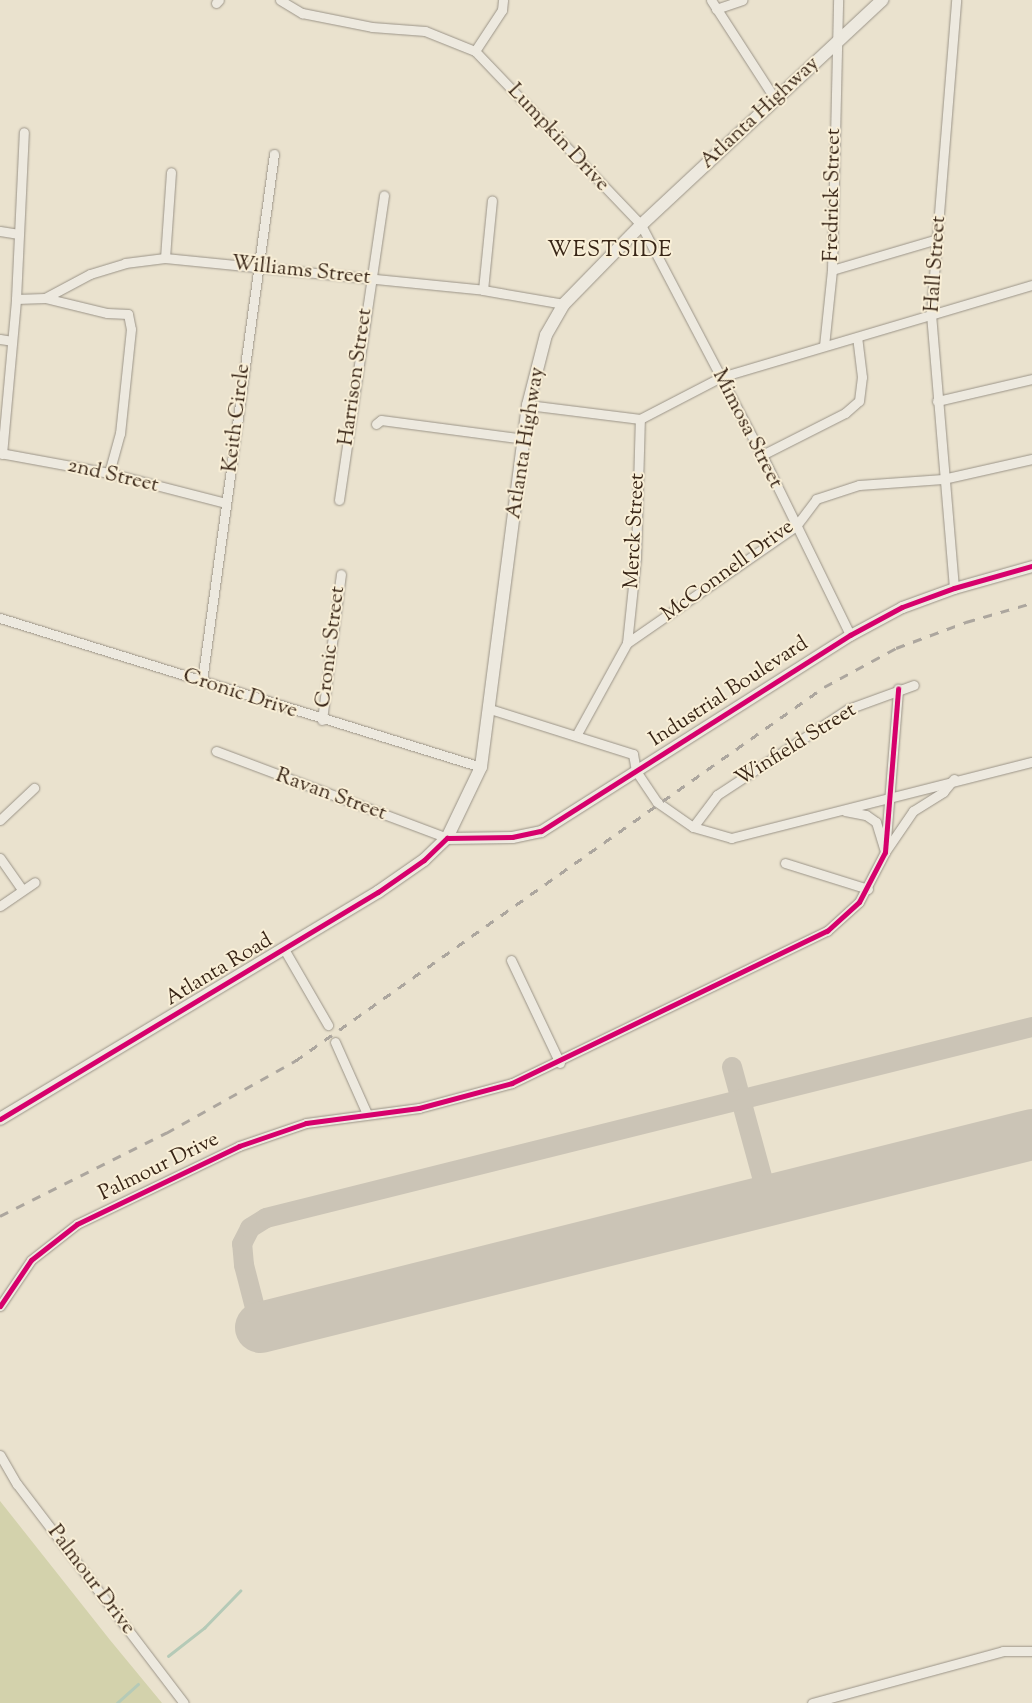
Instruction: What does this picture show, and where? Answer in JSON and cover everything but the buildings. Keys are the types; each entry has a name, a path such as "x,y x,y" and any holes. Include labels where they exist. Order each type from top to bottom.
{"main road":[{"name":"Atlanta Highway","path":"446,838 481,767 528,405 541,350 564,304 641,225 882,0"},
{"name":"Atlanta Road","path":"0,1120 378,892 424,860 446,838"}],"street":[{"path":"280,0 311,15 372,27 425,31 476,52 502,10 503,0"},
{"path":"711,0 775,99"},
{"path":"716,9 742,0"},
{"name":"Fredrick Street","path":"824,346 832,270 835,44 838,0"},
{"name":"Hall Street","path":"954,588 942,479 931,313 956,0"},
{"name":"Lumpkin Drive","path":"476,52 641,225"},
{"path":"1,453 16,299 24,132"},
{"name":"Keith Circle","path":"202,682 257,265 274,154"},
{"path":"165,258 171,172"},
{"name":"Harrison Street","path":"338,500 369,279 384,195"},
{"path":"483,290 492,200"},
{"name":"Mimosa Street","path":"641,225 762,454 850,635"},
{"path":"0,231 18,234"},
{"path":"832,270 937,239"},
{"name":"Williams Street","path":"45,298 90,274 125,264 165,258 257,265 369,279 483,290 564,304"},
{"path":"528,405 640,419 721,377 824,346 858,338 931,313 1032,285"},
{"path":"16,299 45,298 107,314 128,314 131,329 120,433 109,473"},
{"path":"762,454 844,413 859,401 862,377 858,338"},
{"path":"0,339 12,341"},
{"path":"937,401 1032,379"},
{"name":"Merck Street","path":"626,643 636,558 640,419"},
{"path":"376,424 381,420 525,439"},
{"name":"2nd Street","path":"1,453 109,473 226,503"},
{"name":"McConnell Drive","path":"577,734 626,643 796,526 816,499 859,485 942,479 1032,458"},
{"name":"Industrial Boulevard","path":"446,838 512,837 542,830 850,635 902,607 954,588 1032,566"},
{"name":"Cronic Street","path":"322,720 341,574"},
{"name":"Cronic Drive","path":"0,618 322,720 481,767"},
{"name":"Winfield Street","path":"693,827 717,795 848,709 898,688 914,684"},
{"path":"885,852 889,828 886,798 898,688"},
{"path":"490,709 577,734 633,754 636,771 657,802 693,827 731,838 886,798 954,778 1032,762"},
{"name":"Ravan Street","path":"216,751 446,838"},
{"path":"885,852 913,811 943,792 954,778"},
{"path":"0,820 34,788"},
{"path":"840,810 866,815 876,822 885,852"},
{"name":"Palmour Drive","path":"0,1306 31,1260 77,1224 273,1132 367,1114 419,1108 471,1097 560,1063 819,936 839,922 868,889 885,852"},
{"path":"0,858 22,889"},
{"path":"785,863 868,889"},
{"path":"0,906 22,889 35,882"},
{"path":"284,949 328,1025"},
{"path":"511,960 560,1063"},
{"path":"335,1042 367,1114"},
{"name":"Palmour Drive","path":"0,1455 17,1484 184,1703"},
{"path":"814,1703 1003,1651 1032,1651"}],"green space":[{"path":"0,1501 110,1640 162,1703 0,1703"}],"waterway":[{"path":"168,1656 204,1628 240,1591"},
{"path":"117,1703 138,1684"}],"taxiway":[{"path":"260,1327 244,1265 242,1244 250,1228 266,1218 1032,1027"},
{"path":"732,1067 768,1199"}],"runway":[{"path":"260,1327 1032,1134"}],"railway":[{"path":"0,1216 166,1133 295,1061 824,687 896,648 966,622 1032,603"}],"cycle path":[{"path":"0,1119 378,892 424,860 447,838 512,837 541,831 850,635 902,607 954,588 1032,566"},
{"path":"0,1306 31,1260 77,1224 239,1146 306,1123 419,1108 512,1083 827,931 859,902 885,852 898,689"}],"district":[{"name":"WESTSIDE","path":"610,252"}]}
